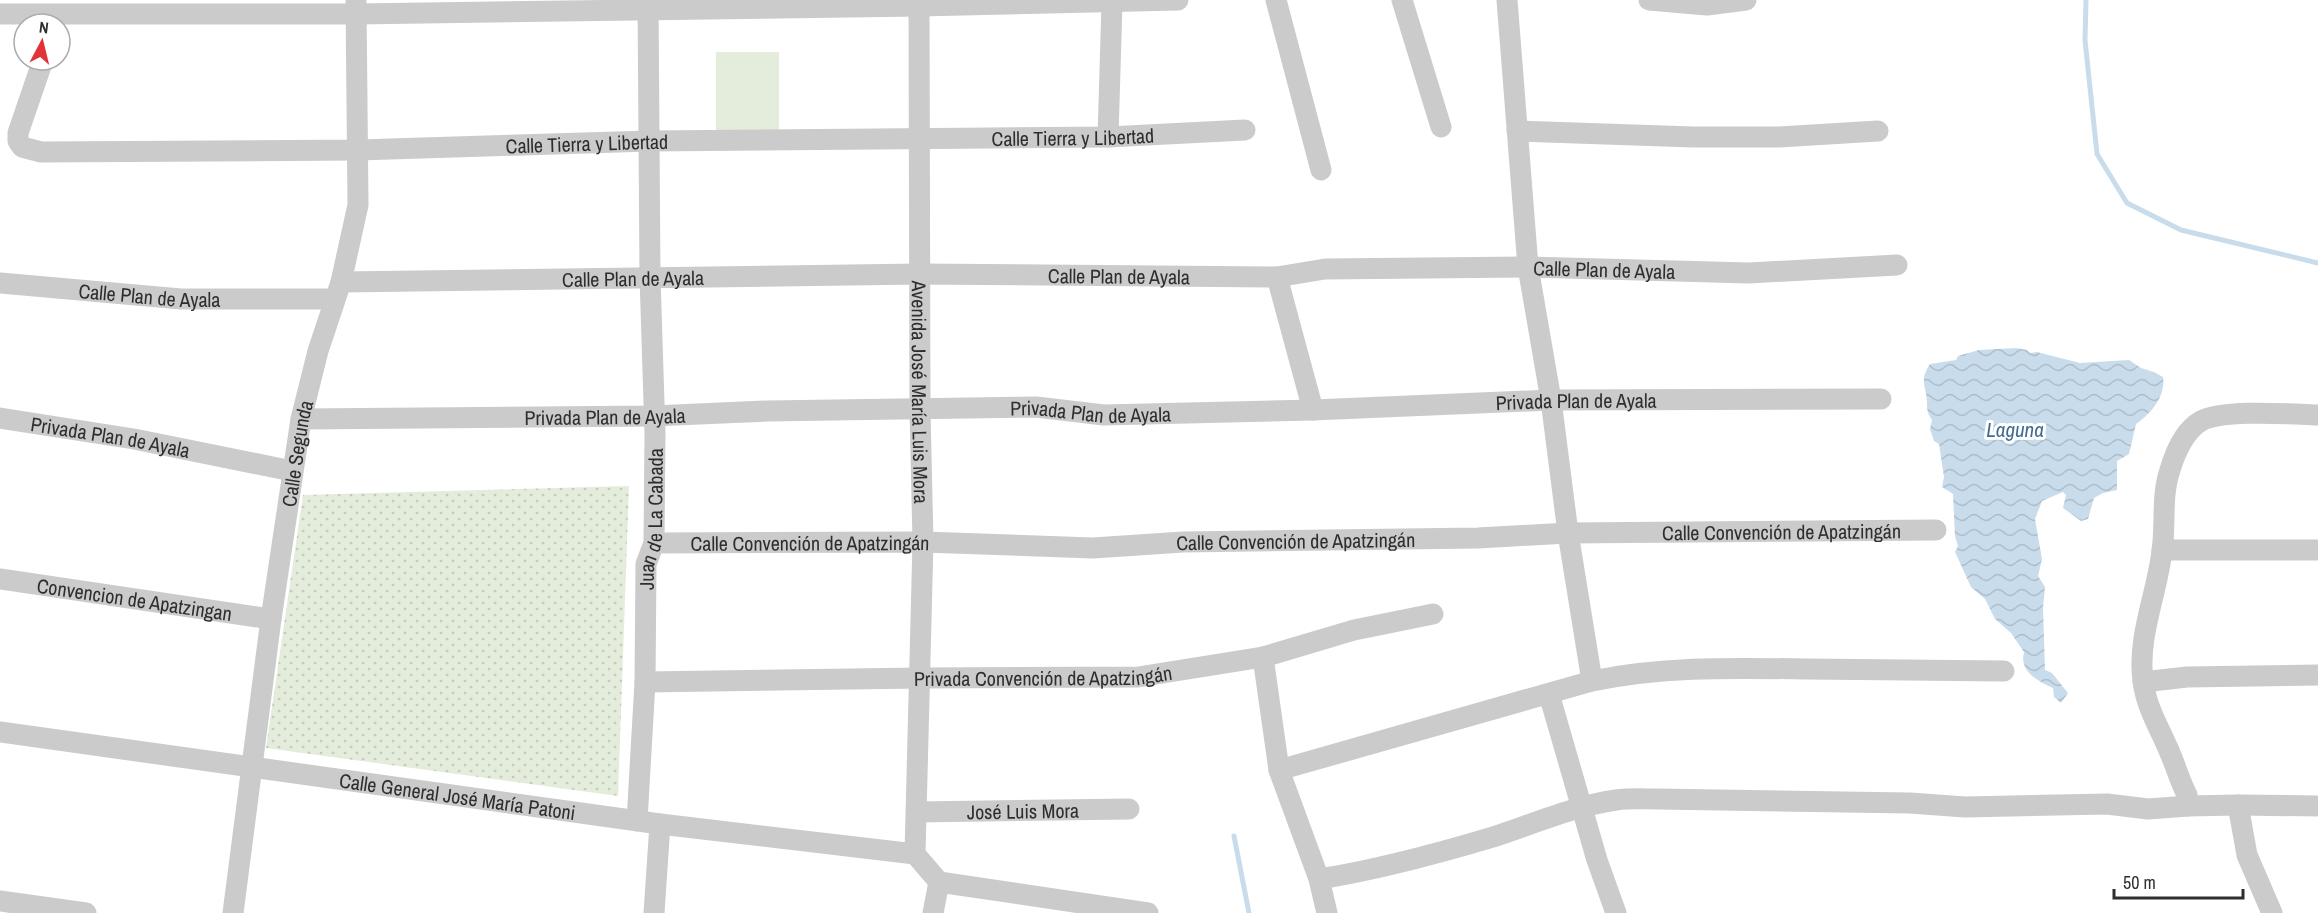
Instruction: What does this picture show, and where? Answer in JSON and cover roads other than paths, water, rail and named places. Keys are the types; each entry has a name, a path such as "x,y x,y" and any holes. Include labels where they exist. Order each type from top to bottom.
{"street":[{"path":"72,13 356,7 1113,3 1178,0"},
{"path":"1276,0 1321,170"},
{"path":"1402,0 1441,127"},
{"path":"1507,0 1528,267 1551,400 1568,533 1592,681"},
{"path":"1649,0 1707,5 1746,0"},
{"name":"Avenida José María Luis Mora","path":"915,854 923,542 920,410 919,3"},
{"path":"1108,137 1113,3"},
{"name":"Juan de La Cabada","path":"637,821 645,682 646,564 654,543 648,5"},
{"name":"Calle Segunda","path":"233,913 271,619 301,419 358,205 356,7"},
{"name":"Calle Tierra y Libertad","path":"39,72 18,133 18,141 28,150 41,152 358,150 651,141 1108,137 1245,130"},
{"path":"1517,131 1693,137 1779,137 1878,131"},
{"name":"Calle Plan de Ayala","path":"0,283 182,299 650,277 919,274 1276,277 1325,269 1528,267 1749,273 1897,265"},
{"path":"1276,277 1313,410"},
{"name":"Privada Plan de Ayala","path":"301,419 653,416 767,411 1036,407 1104,415 1313,410 1551,400 1881,399"},
{"path":"2188,806 2187,795 2146,698 2143,682 2143,643 2163,550 2165,487 2175,455 2195,425 2209,417 2224,414 2318,415"},
{"name":"Privada Plan de Ayala","path":"0,418 135,439 292,471"},
{"name":"Calle Convención de Apatzingán","path":"654,543 923,542 1093,548 1183,542 1478,537 1568,533 1936,530"},
{"path":"2163,550 2318,550"},
{"name":"Convencion de Apatzingan","path":"0,579 271,619"},
{"name":"Privada Convención de Apatzingán","path":"645,682 1138,677 1263,657 1354,630 1433,614"},
{"path":"1263,657 1279,770 1319,879 1327,913"},
{"path":"1279,770 1592,681 1666,669 2004,671"},
{"path":"2143,682 2187,677 2318,675"},
{"path":"1549,694 1616,913"},
{"name":"Calle General José María Patoni","path":"0,732 637,821 915,854"},
{"path":"1319,879 1351,874 1426,855 1616,800 1910,803 1965,807 2107,804 2148,809 2238,805 2318,806"},
{"path":"2238,805 2247,855 2272,913"},
{"name":"José Luis Mora","path":"917,812 1129,809"},
{"path":"654,913 660,824"},
{"path":"915,854 939,882 1148,913"},
{"path":"933,913 939,882"},
{"path":"0,901 86,913"}],"water":[{"name":"Laguna","path":"2016,348 2080,363 2129,360 2163,377 2162,391 2156,404 2136,424 2129,454 2117,461 2117,490 2094,498 2088,519 2081,521 2063,508 2066,495 2063,492 2042,501 2035,519 2042,559 2038,576 2045,587 2043,608 2045,670 2052,673 2068,693 2061,703 2054,697 2053,688 2035,679 2027,670 2023,659 2024,652 2011,633 1995,619 1985,599 1971,587 1955,552 1958,546 1955,536 1953,494 1942,487 1944,477 1939,444 1934,441 1930,429 1932,420 1927,409 1924,379 1930,364 1956,360 1958,356 1979,350"}],"waterway":[{"path":"2086,0 2085,40 2097,154 2127,203 2181,230 2318,263"},
{"path":"1234,836 1249,913"}]}
